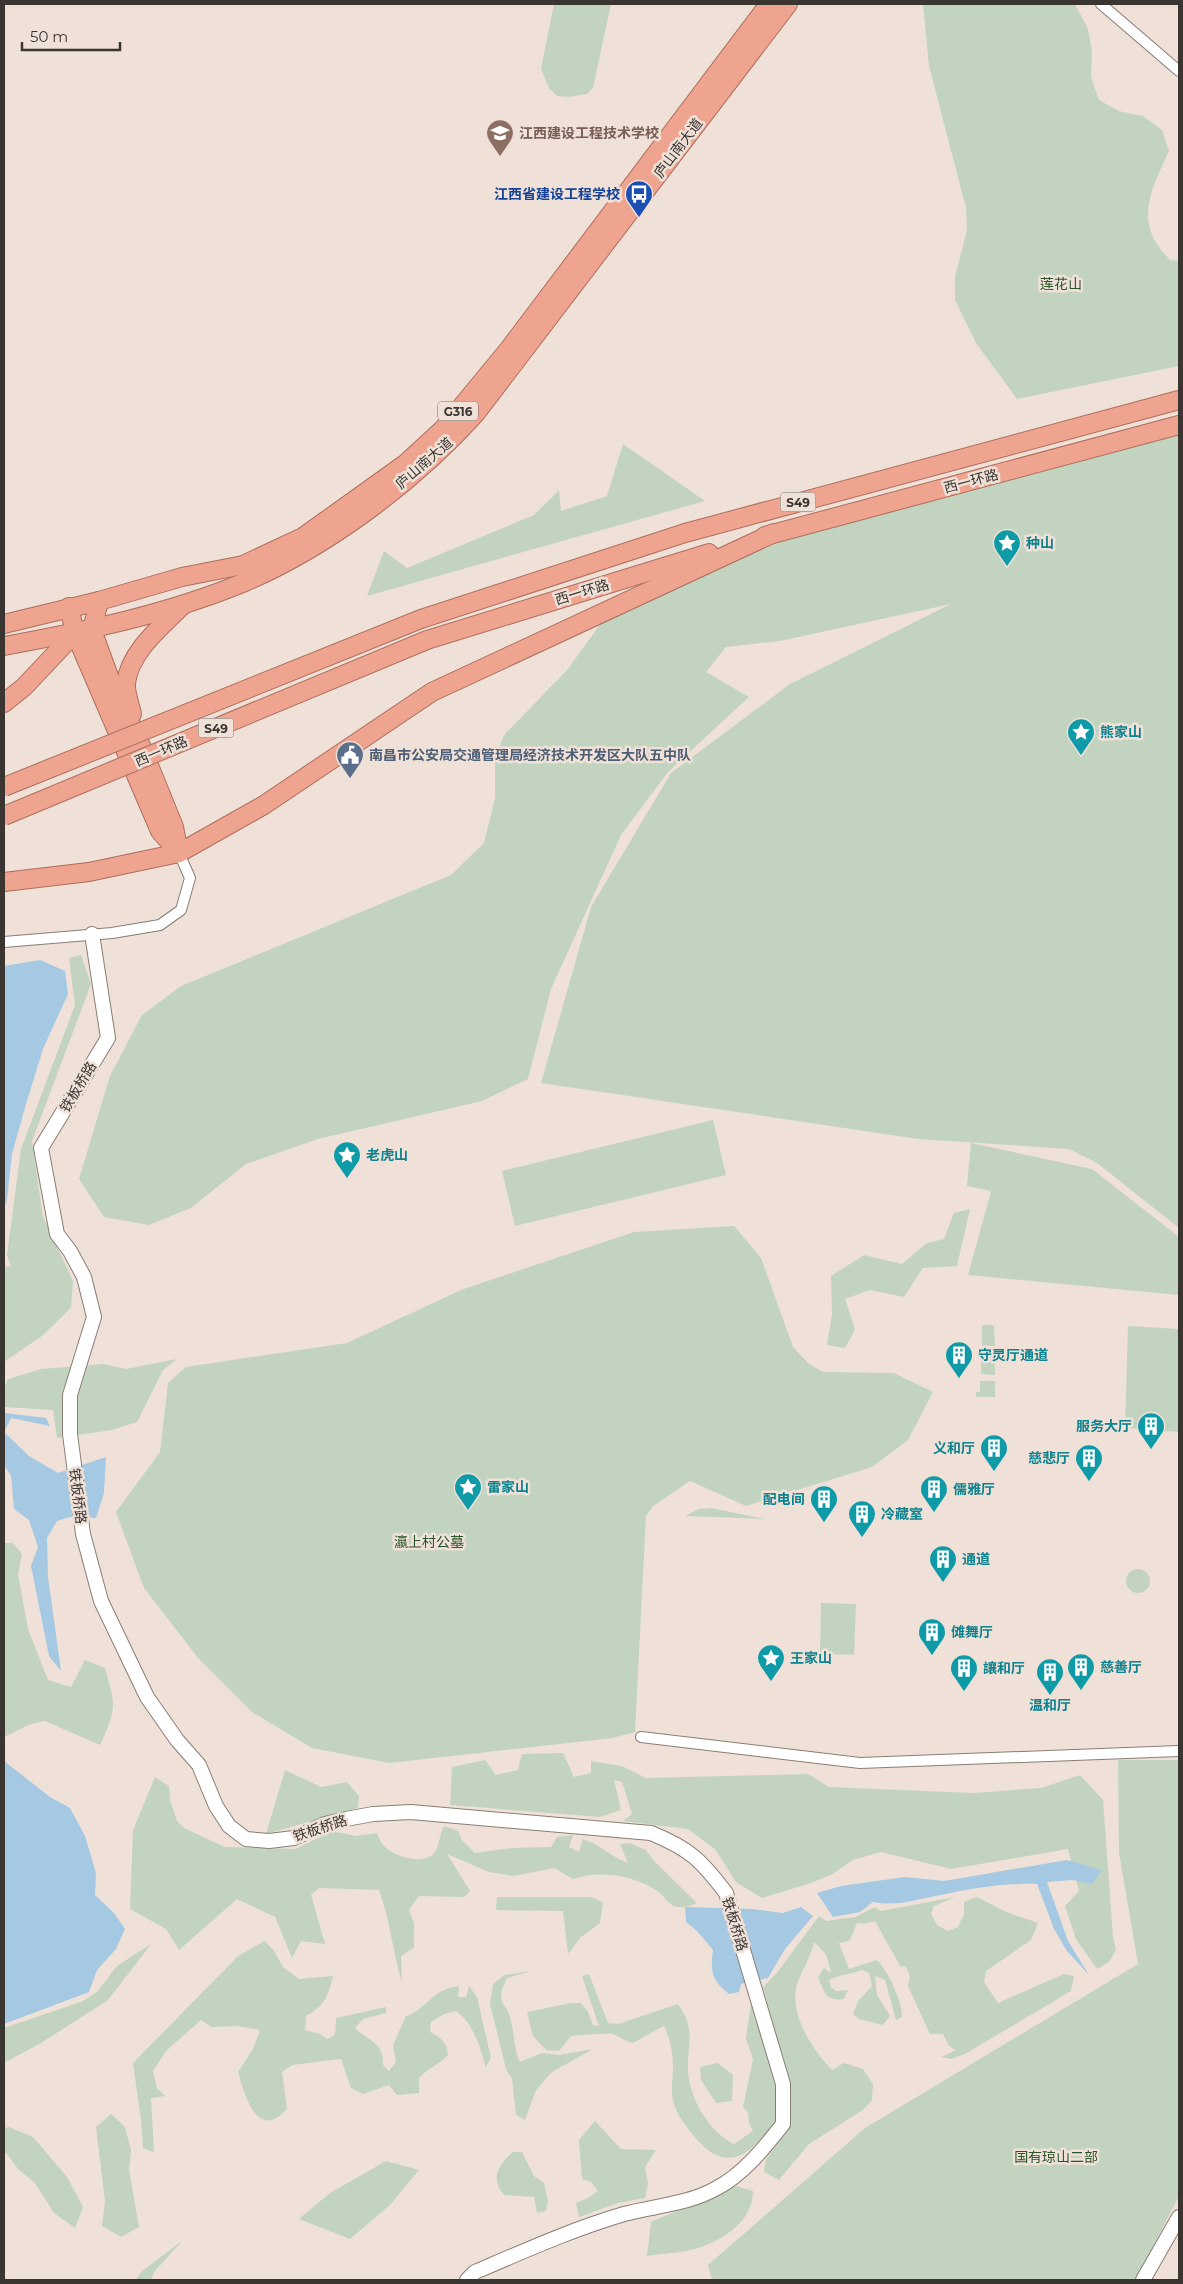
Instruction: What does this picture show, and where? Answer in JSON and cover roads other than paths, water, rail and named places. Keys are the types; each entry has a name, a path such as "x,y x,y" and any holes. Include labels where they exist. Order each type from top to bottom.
{"highway":[{"name":"庐山南大道","path":"4,624 99,601 182,577 243,565 303,537 405,464 443,430 509,349 769,4"},
{"name":"庐山南大道","path":"4,646 84,631 187,602 244,582 288,561 344,526 408,480 448,444 476,413 788,4"},
{"name":"西一环路","path":"4,787 421,619 685,533 1179,400"},
{"name":"西一环路","path":"4,816 427,640 774,533 1179,425"},
{"path":"4,882 89,872 179,853 264,804 432,692 774,533"},
{"path":"4,703 84,631 99,601"},
{"path":"179,853 174,827 135,731 126,684 132,665 149,639 187,602"},
{"path":"70,607 84,631 122,712 135,731"},
{"path":"84,631 160,831 179,853"}],"street":[{"path":"1101,4 1179,71"},
{"path":"4,942 92,934 160,925 181,910 190,878 179,853"},
{"name":"铁板桥路","path":"92,934 108,1038 41,1148 57,1234 70,1251 84,1278 94,1317 70,1395 70,1434 83,1534 101,1601 147,1697 176,1740 198,1765 216,1806 229,1826 246,1839 269,1841 294,1838 325,1824 346,1819 373,1814 411,1812 650,1833 681,1845 708,1868 726,1893 783,2084 783,2124 748,2164 716,2189 663,2206 625,2214 556,2237 475,2272 467,2280"},
{"path":"640,1737 860,1763 1179,1751"},
{"path":"1143,2280 1179,2217"}],"water":[{"path":"40,960 65,971 68,994 43,1049 26,1104 12,1154 7,1200 4,1209 4,966"},
{"path":"5,1413 46,1418 50,1426 11,1418 4,1432"},
{"path":"4,1432 29,1456 58,1473 106,1457 104,1493 96,1518 70,1517 57,1521 47,1538 48,1577 61,1671 49,1656 31,1566 38,1547 29,1520 14,1509 11,1476 4,1465"},
{"path":"4,1761 50,1797 70,1808 85,1836 96,1873 95,1895 114,1913 125,1929 116,1949 97,1970 89,1992 4,2024"},
{"path":"1067,1860 1102,1870 1092,1884 1072,1880 1047,1882 1068,1941 1089,1975 1067,1951 1054,1929 1037,1884 1013,1884 977,1888 891,1904 873,1902 860,1912 833,1917 817,1893 841,1886 905,1877 944,1881"},
{"path":"685,1907 752,1909 783,1913 801,1907 813,1916 785,1949 768,1978 741,1984 739,1992 729,1994 716,1980 712,1970 713,1950 697,1931 686,1922"}],"place":[{"name":"江西建设工程技术学校","path":"500,157"},
{"name":"江西省建设工程学校","path":"639,218"},
{"name":"种山","path":"1007,567"},
{"name":"熊家山","path":"1081,756"},
{"name":"南昌市公安局交通管理局经济技术开发区大队五中队","path":"350,779"},
{"name":"老虎山","path":"347,1179"},
{"name":"守灵厅通道","path":"959,1379"},
{"name":"服务大厅","path":"1151,1450"},
{"name":"义和厅","path":"994,1472"},
{"name":"慈悲厅","path":"1089,1482"},
{"name":"雷家山","path":"468,1511"},
{"name":"儒雅厅","path":"934,1513"},
{"name":"配电间","path":"824,1523"},
{"name":"冷藏室","path":"862,1538"},
{"name":"通道","path":"943,1583"},
{"name":"傩舞厅","path":"932,1656"},
{"name":"王家山","path":"771,1682"},
{"name":"慈善厅","path":"1081,1691"},
{"name":"讓和厅","path":"964,1692"},
{"name":"温和厅","path":"1050,1696"}],"park label":[{"name":"莲花山","path":"1061,284"},
{"name":"瀛上村公墓","path":"429,1542"},
{"name":"国有琼山二部","path":"1056,2157"}]}
